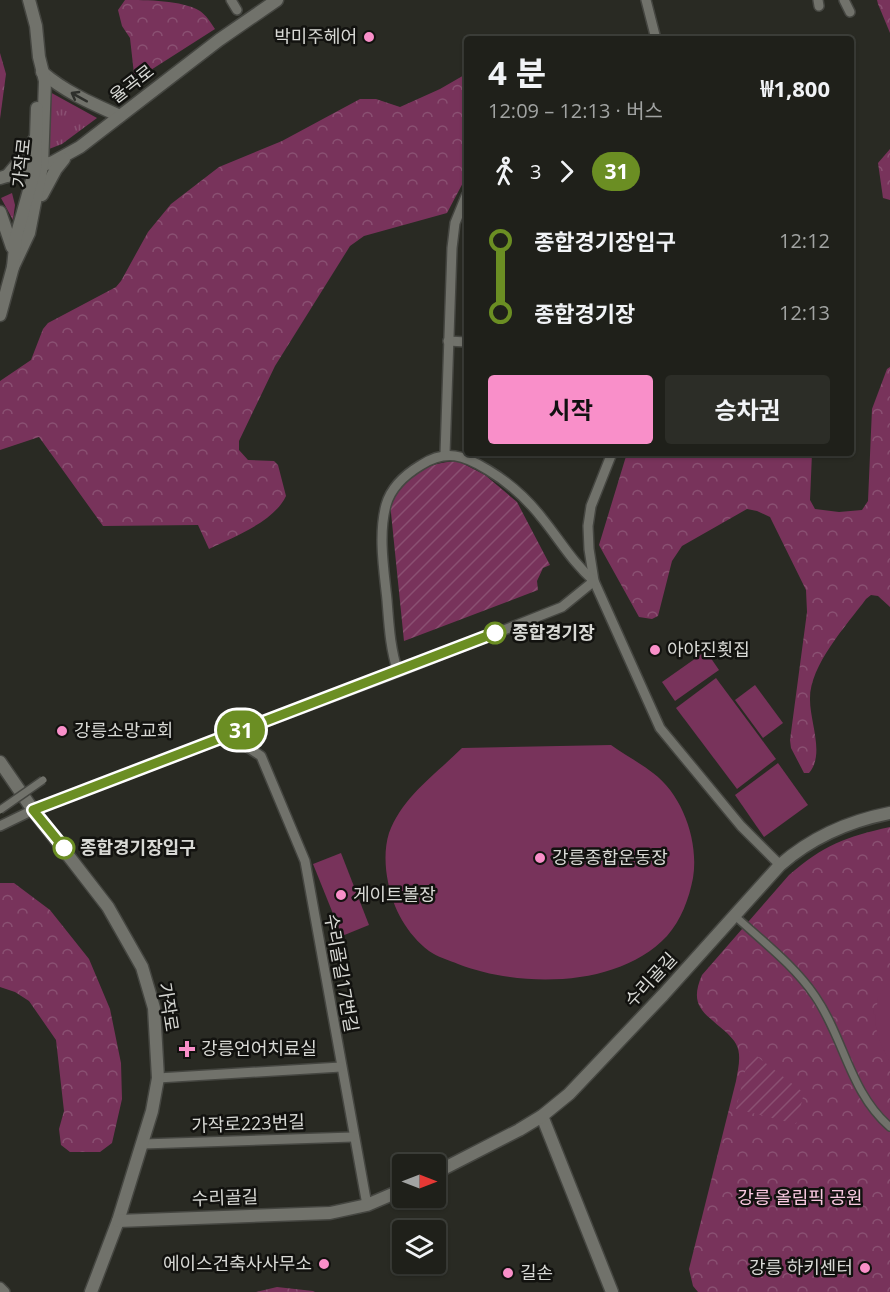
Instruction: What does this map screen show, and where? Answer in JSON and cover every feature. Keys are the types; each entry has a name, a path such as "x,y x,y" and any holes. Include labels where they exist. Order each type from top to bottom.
{"street":[{"name":"가작로","path":"14,262 29,233 38,167 45,81 39,57 36,26 29,0"},
{"path":"231,0 237,10"},
{"name":"율곡로","path":"3,177 66,156 233,29 277,0"},
{"path":"646,0 655,36"},
{"path":"844,0 850,12"},
{"name":"가작로","path":"0,315 14,262 16,237 38,167 35,139 39,57"},
{"path":"42,72 77,96 120,116"},
{"path":"3,177 28,151 35,139"},
{"path":"29,233 43,191 66,156"},
{"path":"446,454 452,248 455,224 464,201"},
{"path":"0,212 5,242 14,262"},
{"path":"448,341 464,342"},
{"path":"398,672 392,654 382,557 386,505 400,480 424,463 446,454 457,455 472,461 504,481 542,518 567,554 594,580"},
{"path":"611,456 591,506 588,526 594,580 660,728 741,826 780,865"},
{"path":"0,826 33,810 398,672 562,607 594,580"},
{"name":"수리골길17번길","path":"229,735 261,756 305,861 367,1205"},
{"name":"가작로","path":"0,762 33,810 108,907 142,967 154,1008 158,1078 152,1111 118,1221 91,1292"},
{"path":"0,810 43,780"},
{"name":"수리골길","path":"446,1167 519,1130 542,1116 569,1094 663,995 780,865 811,841 854,822 890,813"},
{"path":"734,915 795,972 816,997 863,1095 890,1127"},
{"path":"158,1078 341,1067"},
{"path":"542,1116 612,1292"},
{"name":"가작로223번길","path":"143,1144 353,1137"},
{"name":"수리골길","path":"118,1221 330,1213 367,1205 392,1194"},
{"path":"0,1287 5,1292"}],"green space":[{"path":"125,0 164,1 192,7 200,11 215,29 143,75 134,74 130,38 122,26 118,10"},
{"path":"877,0 890,0 890,33 878,4"},
{"path":"0,53 6,74 0,119"},
{"path":"464,75 464,181 447,213 364,236 350,246 275,366 239,441 239,450 248,460 274,461 278,465 286,496 272,514 252,528 209,549 198,525 103,526 39,437 0,450 0,381 31,360 43,329 48,323 116,287 148,232 171,204 219,167 282,141 360,99 376,99 400,107"},
{"path":"48,91 97,118 62,144 49,149"},
{"path":"890,149 890,200 883,198 878,163"},
{"path":"12,193 15,205 13,220 1,198"},
{"path":"890,367 890,607 878,596 871,595 839,634 822,660 811,687 810,700 816,738 816,757 809,773 804,773 791,748 790,740 807,612 806,590 770,517 747,509 682,546 672,561 658,616 652,619 639,617 599,545 626,456 812,456 810,500 815,509 839,512 862,510 868,501 872,409 887,369"},
{"path":"458,461 485,475 517,502 550,565 543,568 537,581 538,590 404,641 390,503 418,472 435,464"},
{"path":"706,651 719,670 675,701 662,682"},
{"path":"716,678 776,759 737,789 676,708"},
{"path":"755,685 783,723 763,738 735,700"},
{"name":"강릉종합운동장","path":"611,745 664,782 680,806 691,835 694,850 693,878 687,901 667,936 647,953 623,966 596,974 539,979 483,972 439,957 421,944 397,911 386,870 386,845 389,833 411,797 462,748"},
{"path":"778,763 808,805 764,837 735,795"},
{"name":"강릉 올림픽 공원","path":"890,827 890,1292 698,1292 693,1286 689,1269 736,1081 739,1057 734,1041 706,1014 698,1002 698,986 702,975 789,875 813,856 860,834"},
{"name":"게이트볼장","path":"341,853 369,925 342,936 313,864"},
{"path":"0,883 14,883 50,910 89,959 110,1009 121,1063 122,1099 112,1143 100,1152 70,1152 61,1145 59,1129 64,1111 56,1040 29,1001 15,992 0,987"},
{"path":"890,979 889,1060 879,1038 876,1015 873,1014 878,997"},
{"path":"750,1051 804,1093 796,1124 736,1109"},
{"path":"277,1287 313,1291 315,1292 256,1292"}],"bus line":[{"name":"31","path":"64,848 33,810 495,633"}],"place":[{"name":"박미주헤어","path":"369,37"},
{"name":"종합경기장","path":"495,633"},
{"name":"아야진횟집","path":"655,650"},
{"name":"강릉소망교회","path":"62,731"},
{"name":"종합경기장입구","path":"64,848"},
{"name":"강릉종합운동장","path":"540,858"},
{"name":"게이트볼장","path":"341,895"},
{"name":"강릉언어치료실","path":"187,1049"},
{"name":"에이스건축사사무소","path":"324,1264"},
{"name":"강릉 하키센터","path":"865,1268"},
{"name":"길손","path":"508,1273"}]}
